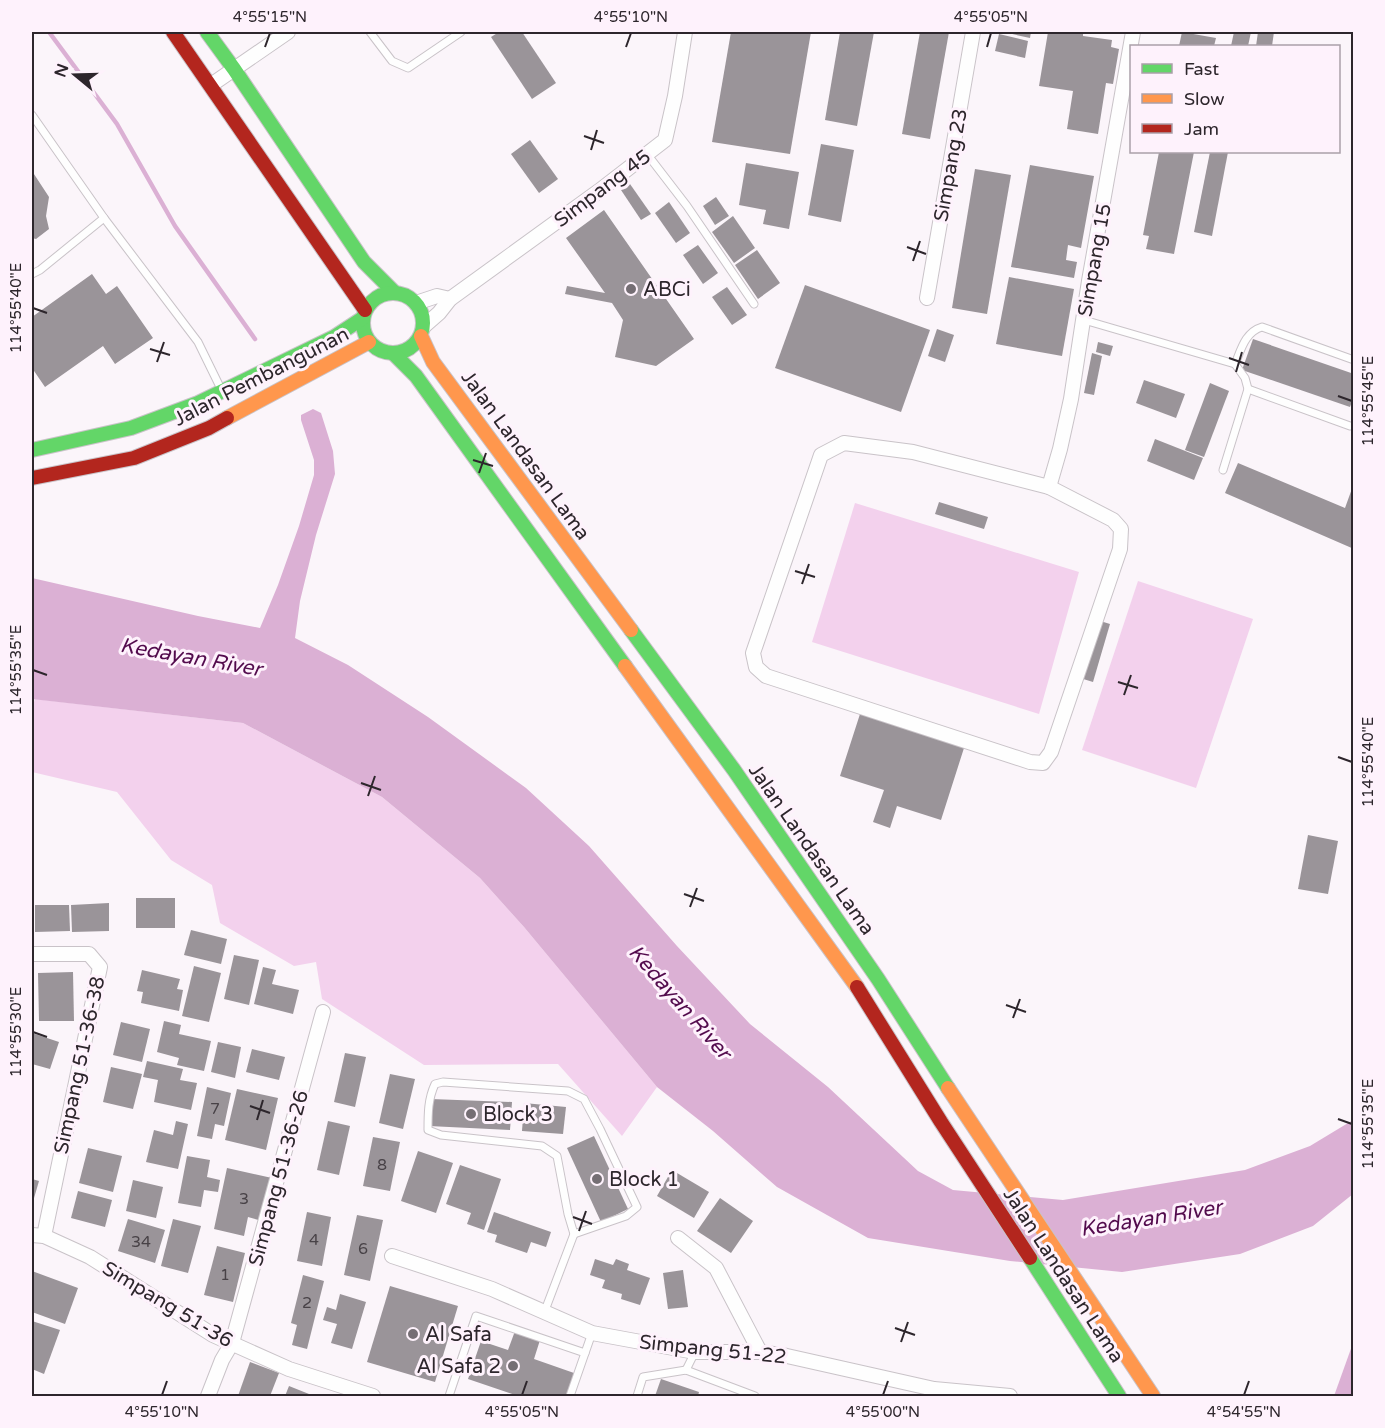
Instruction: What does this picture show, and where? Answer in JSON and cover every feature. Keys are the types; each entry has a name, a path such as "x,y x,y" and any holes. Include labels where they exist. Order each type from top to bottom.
{"main road":[{"path":"173,32 364,314"},
{"path":"207,32 364,262 394,292 410,297 421,310 422,331 416,343 394,354 376,349 369,342 363,327 364,314 370,303 377,297 394,292"},
{"path":"234,69 231,89 292,180 292,205"},
{"name":"Jalan Pembangunan","path":"32,450 130,428 200,408 222,391 334,337 364,314"},
{"name":"Jalan Landasan Lama","path":"422,331 433,362 734,770 878,980 1153,1396"},
{"name":"Jalan Pembangunan","path":"32,478 134,458 207,424 369,342"},
{"name":"Jalan Landasan Lama","path":"394,354 416,376 858,989 1116,1393"},
{"path":"1133,1366 1163,1396"}],"street":[{"path":"211,85 288,32"},
{"name":"Simpang 45","path":"422,331 450,299 665,140 675,96 685,32"},
{"name":"Simpang 23","path":"927,298 973,32"},
{"name":"Simpang 15","path":"1049,487 1071,399 1130,50"},
{"path":"416,303 437,296 450,299"},
{"path":"844,443 914,452 1049,487 1113,520 1121,529 1120,549 1051,752 1043,763 1030,762 766,676 756,667 753,653 822,455 844,443"},
{"name":"Simpang 51-36-38","path":"32,954 89,954 100,967 38,1236"},
{"name":"Simpang 51-36-26","path":"208,1396 222,1360 232,1343 323,1012"},
{"name":"Simpang 51-36","path":"38,1236 90,1257 213,1335 289,1369 373,1396"},
{"path":"678,1238 716,1268 760,1352"},
{"name":"Simpang 51-22","path":"392,1256 492,1289 592,1333 695,1352 760,1352 787,1356 934,1389 1010,1396"}],"lane":[{"path":"370,32 392,61 408,68 461,32"},
{"path":"32,115 104,218 198,342 222,391"},
{"path":"647,154 687,206 754,304"},
{"path":"32,274 104,218"},
{"path":"1084,320 1235,364 1245,378 1248,389 1223,470"},
{"path":"1235,364 1247,336 1255,329 1262,327 1353,360"},
{"path":"1248,389 1353,426"},
{"path":"544,1313 574,1234 557,1156 542,1146 441,1135 428,1130 430,1095 435,1084 443,1082 568,1091 584,1099 637,1207 626,1216 574,1234"},
{"path":"448,1396 476,1316 585,1353"},
{"path":"570,1396 592,1333"},
{"path":"686,1370 695,1352"},
{"path":"637,1396 643,1377 686,1370 755,1396"}],"shaded area":[{"path":"855,503 1079,572 1039,714 812,642"},
{"path":"1138,581 1253,619 1196,788 1082,750"},
{"path":"35,699 243,723 382,797 480,878 524,927 657,1087 622,1136 558,1064 424,1065 322,999 316,962 294,966 220,923 212,885 171,860 117,792 32,772 32,708"}],"water":[{"name":"Kedayan River","path":"313,409 321,413 333,451 335,474 316,535 300,601 295,638 348,665 428,717 526,788 589,846 677,946 750,1024 828,1087 918,1171 953,1190 1063,1200 1245,1170 1310,1146 1353,1120 1353,1194 1313,1226 1240,1254 1122,1272 1010,1261 868,1238 777,1187 713,1131 657,1087 524,927 480,878 382,797 243,723 32,699 32,578 260,628 299,526 314,475 314,460 301,420 301,415"},
{"path":"1353,1343 1353,1396 1334,1396"}],"building":[{"path":"499,32 522,32 556,83 532,99 491,37"},
{"path":"731,32 811,32 790,154 712,142"},
{"path":"840,32 874,32 857,126 825,120"},
{"path":"920,32 949,32 930,139 902,134"},
{"path":"1003,32 1031,32 1030,38"},
{"path":"1048,32 1083,32 1083,36 1112,40 1111,47 1119,49 1113,84 1106,83 1098,134 1067,129 1073,91 1039,86"},
{"path":"1182,32 1216,38 1214,45 1179,45"},
{"path":"1234,32 1251,32 1248,45 1231,45"},
{"path":"1258,32 1274,32 1272,45 1256,45"},
{"path":"999,34 1028,41 1025,58 995,51"},
{"path":"530,140 558,179 539,193 511,154"},
{"path":"821,144 854,150 841,222 808,215"},
{"path":"1159,153 1194,153 1174,254 1146,249 1149,236 1143,235"},
{"path":"1210,153 1228,153 1212,236 1194,232"},
{"path":"746,163 799,172 789,229 763,224 766,210 739,205"},
{"path":"1030,165 1094,176 1081,248 1068,245 1066,260 1077,262 1074,278 1011,267"},
{"path":"975,169 1011,175 987,314 952,308"},
{"path":"32,171 49,197 46,216 49,229 36,239 32,238"},
{"path":"630,184 651,214 641,220 621,190"},
{"path":"716,197 729,216 715,225 703,206"},
{"path":"669,202 690,233 676,243 655,213"},
{"name":"ABCi","path":"604,210 694,339 656,366 615,357 623,320 612,303 565,294 567,286 605,293 566,238"},
{"path":"733,216 755,248 734,263 712,232"},
{"path":"698,245 718,273 703,284 683,255"},
{"path":"757,250 780,283 758,299 735,265"},
{"path":"92,274 106,294 117,286 153,338 115,364 103,346 45,387 32,368 32,317"},
{"path":"1009,277 1074,289 1062,356 996,344"},
{"path":"805,285 930,330 901,412 775,368"},
{"path":"727,287 747,315 732,325 712,297"},
{"path":"937,329 954,335 945,362 928,356"},
{"path":"1253,339 1354,374 1354,396 1350,407 1242,370"},
{"path":"1098,342 1113,346 1110,356 1096,352"},
{"path":"1092,353 1102,356 1094,395 1084,393"},
{"path":"1144,380 1185,394 1176,418 1136,403"},
{"path":"1210,383 1229,391 1204,457 1185,450"},
{"path":"1155,439 1203,458 1194,480 1147,461"},
{"path":"1238,463 1345,508 1354,483 1354,549 1225,493"},
{"path":"939,502 988,517 984,529 935,514"},
{"path":"1097,620 1110,624 1093,682 1080,678"},
{"path":"860,714 964,748 941,820 897,806 890,828 873,822 884,790 840,776"},
{"path":"1308,835 1338,841 1328,894 1298,889"},
{"path":"136,898 175,898 175,928 136,928"},
{"path":"109,903 109,931 72,932 71,905"},
{"path":"35,905 69,905 70,931 35,932"},
{"path":"191,930 227,939 221,964 184,955"},
{"path":"234,955 259,960 249,1005 224,999"},
{"path":"194,966 221,973 209,1022 182,1016"},
{"path":"263,967 276,970 272,984 299,990 293,1014 254,1004"},
{"path":"142,970 180,979 177,989 183,990 179,1011 141,1003 143,992 137,991"},
{"path":"73,972 74,1021 39,1021 38,973"},
{"path":"164,1021 181,1025 179,1034 211,1041 204,1071 177,1065 179,1058 157,1052"},
{"path":"121,1022 150,1029 142,1062 113,1055"},
{"path":"32,1033 59,1042 50,1069 32,1064"},
{"path":"218,1042 241,1047 235,1078 211,1072"},
{"path":"252,1049 285,1057 279,1080 246,1072"},
{"path":"345,1053 366,1057 355,1107 334,1102"},
{"path":"147,1061 183,1069 180,1080 197,1083 191,1110 154,1102 158,1080 143,1077"},
{"path":"111,1067 142,1074 133,1109 103,1102"},
{"path":"390,1074 415,1079 403,1129 379,1123"},
{"path":"207,1087 231,1093 224,1126 215,1124 212,1139 197,1136"},
{"path":"237,1089 278,1098 266,1150 225,1140"},
{"name":"Block 3","path":"431,1099 512,1102 510,1130 429,1126"},
{"path":"524,1103 566,1107 563,1134 522,1131"},
{"path":"176,1121 188,1124 178,1169 146,1162 154,1130 173,1135"},
{"path":"328,1121 350,1126 339,1175 317,1170"},
{"name":"Block 1","path":"594,1136 628,1209 601,1222 567,1148"},
{"path":"373,1137 400,1142 390,1191 363,1186"},
{"path":"88,1148 122,1156 113,1192 79,1183"},
{"path":"418,1151 453,1163 436,1213 401,1201"},
{"path":"187,1156 210,1160 207,1177 220,1180 218,1192 204,1190 201,1207 178,1203"},
{"path":"460,1165 501,1179 484,1230 467,1224 471,1213 446,1204"},
{"path":"227,1168 272,1178 262,1221 248,1217 244,1236 214,1229"},
{"path":"672,1170 709,1192 694,1218 657,1196"},
{"path":"32,1179 39,1181 32,1205"},
{"path":"133,1180 163,1187 156,1218 126,1211"},
{"path":"78,1191 112,1200 105,1227 71,1218"},
{"path":"720,1198 753,1221 731,1253 697,1231"},
{"path":"307,1212 331,1217 322,1266 297,1261"},
{"path":"494,1212 551,1232 546,1247 531,1242 527,1253 495,1242 497,1235 487,1232"},
{"path":"357,1215 383,1220 370,1281 344,1275"},
{"path":"128,1219 165,1230 155,1263 118,1251"},
{"path":"173,1219 201,1226 188,1273 161,1266"},
{"path":"217,1246 245,1253 233,1302 204,1295"},
{"path":"595,1259 613,1265 616,1259 629,1264 627,1270 650,1278 640,1305 621,1299 622,1294 602,1288 605,1280 590,1275"},
{"path":"683,1270 688,1307 668,1309 663,1273"},
{"path":"32,1271 78,1288 65,1324 32,1312"},
{"path":"303,1275 324,1281 307,1349 292,1345 297,1325 291,1323"},
{"name":"Al Safa","path":"390,1286 458,1306 435,1382 367,1362"},
{"path":"340,1294 366,1302 352,1349 331,1343 337,1324 323,1320 327,1307 336,1310"},
{"path":"32,1321 60,1330 44,1374 32,1369"},
{"name":"Al Safa 2","path":"515,1331 540,1340 534,1359 574,1373 566,1396 518,1396 468,1379 481,1341 508,1350"},
{"path":"250,1362 279,1373 270,1396 238,1396"},
{"path":"661,1379 699,1392 698,1396 655,1396"},
{"path":"289,1386 314,1396 285,1396"}],"waterway":[{"path":"49,32 117,124 175,226 255,339"}],"traffic: fast":[{"path":"207,32 364,262 394,292"},
{"path":"387,293 399,293 410,298 418,306 423,323 421,335 410,348 399,353 387,353 376,348 368,340 363,329 363,317 368,306 376,298 387,293"},
{"path":"32,450 131,428 198,403 334,337 363,318"},
{"path":"394,354 416,376 625,666"},
{"path":"631,630 734,770 878,979 948,1088"},
{"path":"1030,1258 1119,1396"}],"traffic: slow":[{"path":"421,336 433,362 631,630"},
{"path":"227,418 369,342"},
{"path":"625,666 857,987"},
{"path":"948,1088 1153,1396"}],"traffic: jam":[{"path":"173,32 365,310"},
{"path":"32,478 134,458 209,428 227,418"},
{"path":"857,987 941,1122 1030,1258"}],"place":[{"name":"ABCi","path":"631,289"},
{"name":"Block 3","path":"471,1114"},
{"name":"Block 1","path":"597,1179"},
{"name":"Al Safa","path":"413,1334"},
{"name":"Al Safa 2","path":"513,1366"}]}
